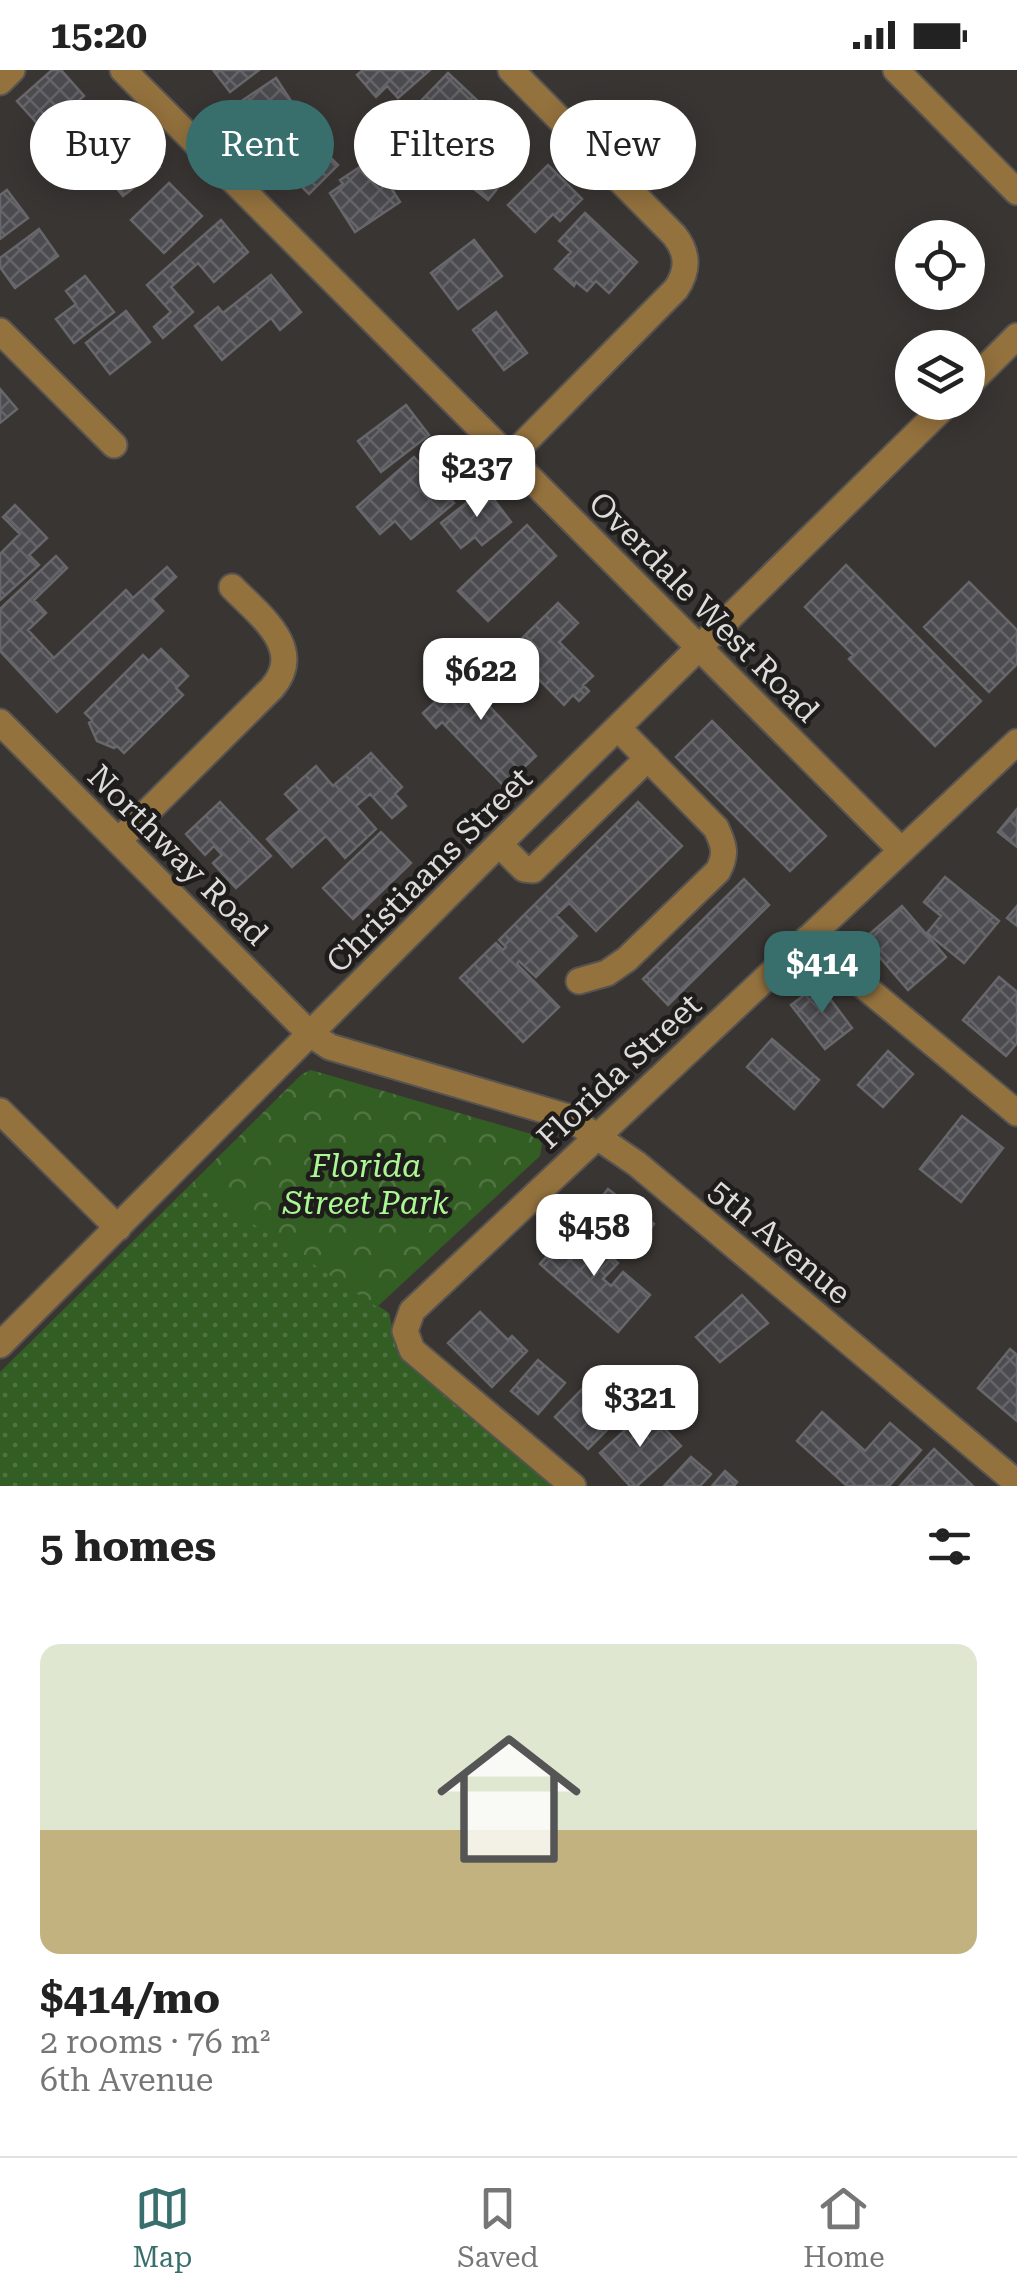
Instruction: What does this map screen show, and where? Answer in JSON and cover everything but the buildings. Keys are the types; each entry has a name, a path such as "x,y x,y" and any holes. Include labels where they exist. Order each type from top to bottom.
{"street":[{"path":"0,82 12,70"},
{"name":"Overdale West Road","path":"123,70 901,850"},
{"path":"508,458 676,288 686,260 674,235 510,70"},
{"path":"896,70 1017,192"},
{"path":"0,330 114,446"},
{"path":"985,367 1017,336"},
{"name":"Christiaans Street","path":"0,1345 499,844 931,420"},
{"path":"118,841 272,688 283,672 282,642 232,587"},
{"name":"Northway Road","path":"0,722 310,1034"},
{"path":"579,981 607,973 626,960 718,871 724,858 724,845 716,828 619,728"},
{"name":"Florida Street","path":"573,1486 418,1357 407,1342 406,1331 418,1304 1017,742"},
{"path":"499,844 524,869 533,870 648,758"},
{"path":"808,938 1017,1112"},
{"name":"5th Avenue","path":"310,1034 330,1047 568,1117 637,1164 1017,1483"},
{"path":"0,1111 118,1228"}],"green space":[{"name":"Florida Street Park","path":"311,1070 535,1135 542,1144 540,1156 377,1307 192,1183 302,1074"},
{"path":"192,1183 389,1313 398,1354 553,1486 0,1486 0,1372"}]}
